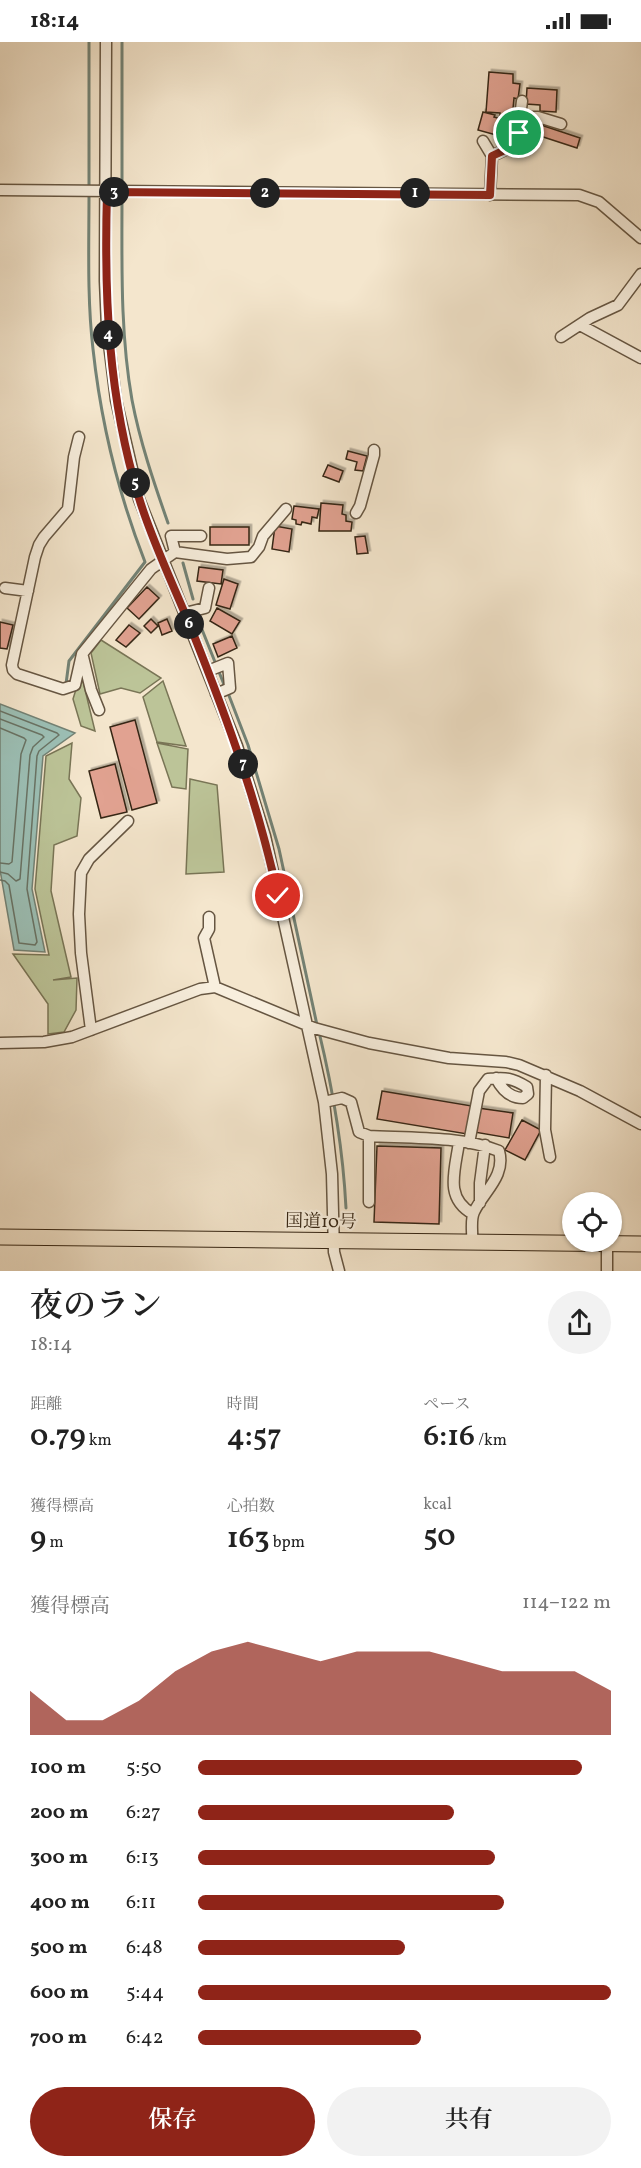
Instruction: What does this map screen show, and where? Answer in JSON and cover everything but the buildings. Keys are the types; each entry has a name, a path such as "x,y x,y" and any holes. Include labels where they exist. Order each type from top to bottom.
{"highway":[{"name":"国道10号","path":"0,1237 562,1243"},
{"name":"国道10号","path":"622,1243 641,1244"}],"street":[{"path":"106,42 117,192 106,292 111,367 116,400 139,499 162,560 185,613 214,669 222,691 265,836 314,1027 330,1100 334,1241 335,1260 339,1271"},
{"path":"492,156 509,148 519,133 522,101"},
{"path":"520,117 538,117 561,124"},
{"path":"483,141 492,156 490,195"},
{"path":"0,190 572,194 586,196 605,206 641,238"},
{"path":"561,337 618,305 641,274"},
{"path":"580,325 641,358"},
{"path":"79,437 74,457 68,509 39,545 28,591 12,665 13,670 26,677 68,689 75,685 82,654 151,569 176,552 227,559 251,557 259,547 263,536 286,509"},
{"path":"356,513 360,506 374,450"},
{"path":"176,552 171,536 201,536"},
{"path":"5,588 28,591"},
{"path":"185,613 205,608 209,588"},
{"path":"82,654 91,690 99,710"},
{"path":"214,669 228,663 222,691"},
{"path":"91,1030 81,953 79,914 81,873 89,860 128,821"},
{"path":"209,917 209,929 204,938 215,987"},
{"path":"0,1043 44,1042 72,1037 200,989 215,987 314,1027 394,1049 448,1058 506,1062 641,1124"},
{"path":"473,1214 463,1208 453,1192 479,1090 488,1079 496,1078 514,1079 527,1087"},
{"path":"496,1078 501,1088 515,1098 523,1098 528,1094 527,1087"},
{"path":"527,1087 546,1080"},
{"path":"546,1080 545,1130 550,1157"},
{"path":"330,1100 342,1098 351,1102 359,1132 369,1136 446,1139 485,1145 499,1151 502,1161 495,1182 473,1214 472,1242"},
{"path":"369,1136 369,1202"},
{"path":"480,1203 485,1145"},
{"path":"607,1252 607,1271"}],"green space":[{"path":"101,640 161,678 140,693 121,688 100,694 91,653"},
{"path":"81,673 95,731 81,726 73,699"},
{"path":"163,681 186,746 157,742 143,697"},
{"path":"72,743 69,779 81,798 77,836 54,845 51,891 71,977 53,980 77,978 76,1010 64,1032 48,1034 48,1004 13,954 49,955 35,889 46,756"},
{"path":"157,743 188,749 186,789 172,787"},
{"path":"190,779 217,785 224,872 186,874"}],"water":[{"path":"0,704 75,733 43,756 32,889 45,952 14,950 0,870"}],"waterway":[{"path":"89,42 89,187"},
{"path":"122,42 122,187"},
{"path":"66,684 69,661 145,562 119,484 96,377 90,310 89,194"},
{"path":"122,194 122,297 128,374 139,431 168,523"},
{"path":"183,563 193,599"},
{"path":"199,622 225,687"},
{"path":"228,693 248,745 279,849 317,1025"},
{"path":"319,1032 337,1120 346,1208"}],"route":[{"path":"278,896 265,836 237,746 195,637 162,560 139,499 133,475 111,367 105,281 107,192 490,195 492,156 509,148 519,133"}]}
